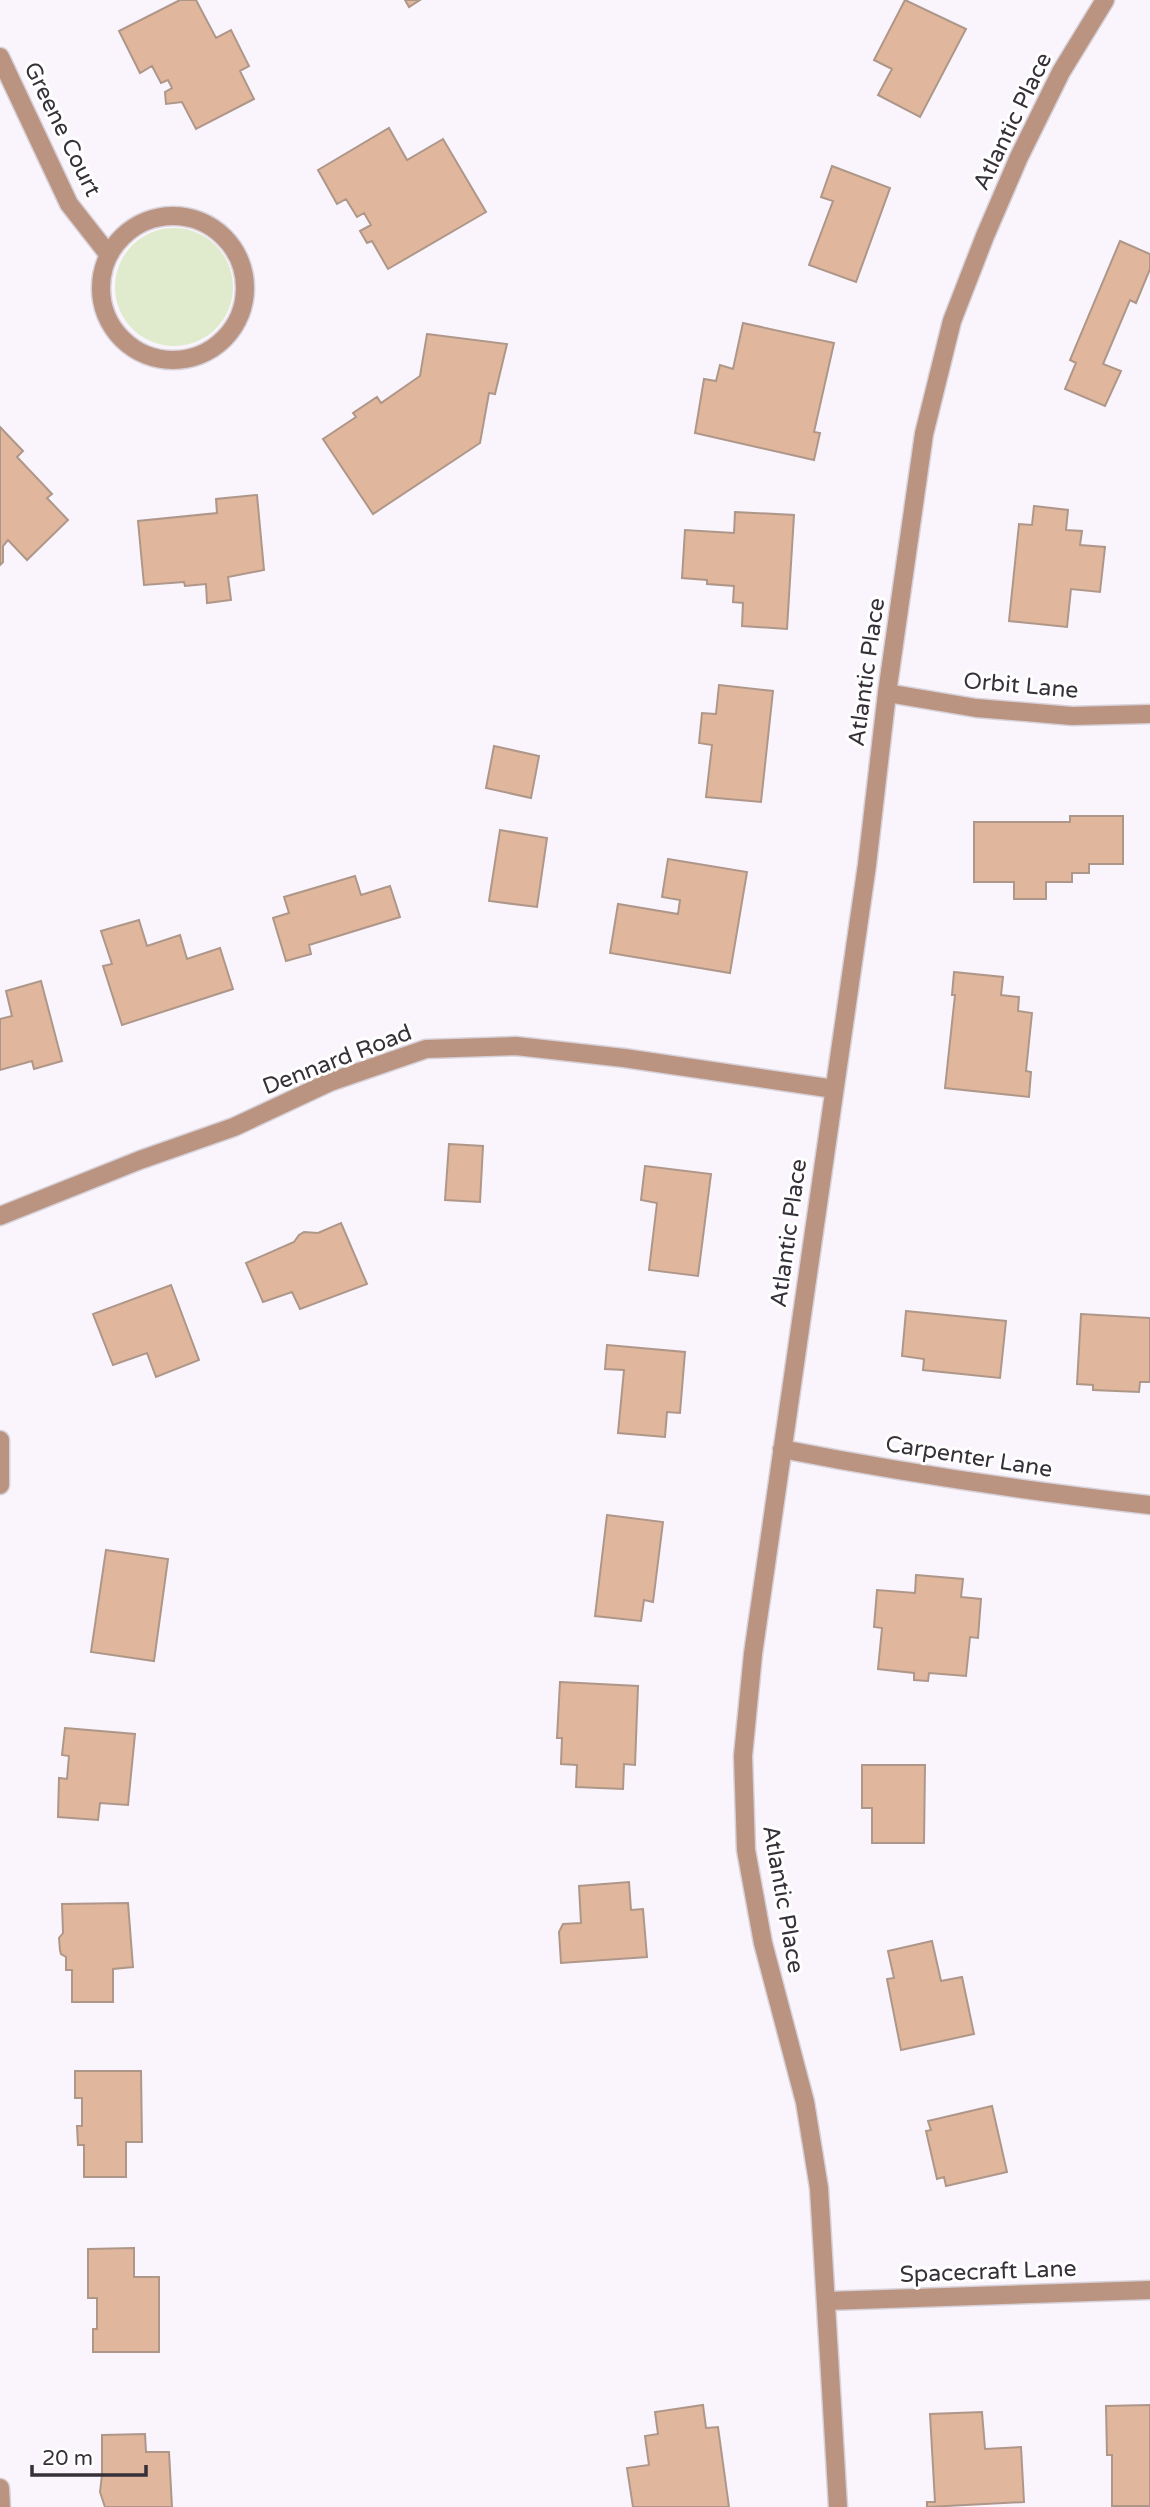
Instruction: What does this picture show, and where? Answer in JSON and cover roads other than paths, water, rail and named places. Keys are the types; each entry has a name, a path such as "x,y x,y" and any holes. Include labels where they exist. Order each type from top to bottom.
{"street":[{"name":"Atlantic Place","path":"838,2507 819,2188 805,2102 763,1943 746,1850 743,1756 753,1654 867,865 887,693 924,434 952,321 985,236 1019,157 1061,72 1105,0"},
{"name":"Greene Court","path":"0,57 69,204 109,255"},
{"path":"167,216 192,218 214,229 232,246 243,267 246,291 241,313 229,334 211,349 190,358 166,360 143,354 124,341 109,322 102,300 102,277 109,255 124,235 144,222 167,216"},
{"name":"Orbit Lane","path":"887,693 976,708 1072,716 1150,714"},
{"name":"Dennard Road","path":"0,1216 140,1160 234,1127 330,1082 426,1049 516,1046 624,1058 834,1089"},
{"path":"0,1440 0,1485"},
{"name":"Carpenter Lane","path":"782,1449 891,1470 1045,1493 1150,1505"},
{"name":"Spacecraft Lane","path":"827,2301 1150,2290"},
{"path":"0,2488 1,2507"}]}
